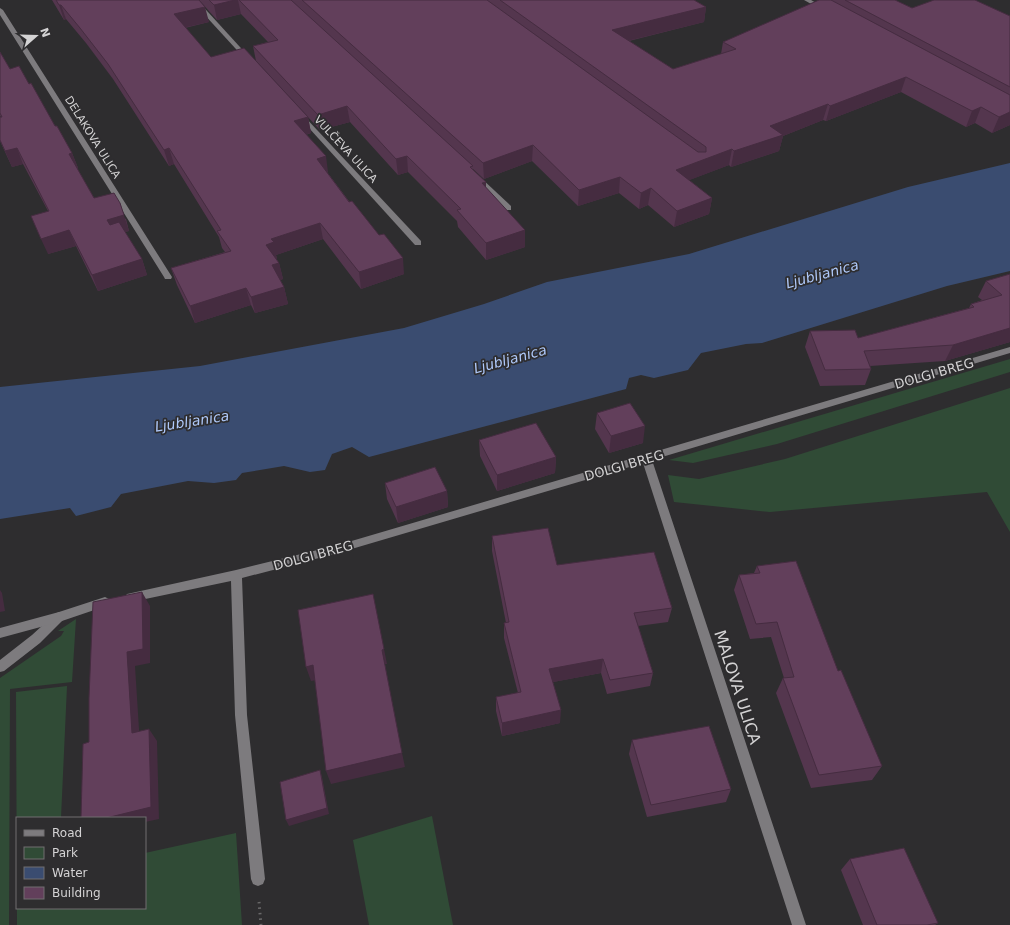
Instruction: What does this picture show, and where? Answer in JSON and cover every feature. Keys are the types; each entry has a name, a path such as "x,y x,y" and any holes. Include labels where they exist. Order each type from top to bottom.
{"street":[{"path":"194,0 252,64"},
{"path":"807,0 827,11"},
{"name":"DELAKOVA ULICA","path":"0,10 168,277"},
{"name":"VULČEVA ULICA","path":"295,110 418,242"},
{"path":"473,176 508,208"},
{"name":"DOLGI BREG","path":"0,633 59,617 96,604 236,575 338,549 1010,350"},
{"name":"MALOVA ULICA","path":"646,458 799,925"},
{"path":"236,575 241,715 258,879"},
{"path":"0,668 36,639 59,617"}],"green space":[{"path":"1010,359 1010,372 777,444 693,463 669,460"},
{"path":"1010,388 1010,532 987,492 770,512 674,502 668,475 699,479 785,459"},
{"path":"76,619 72,682 10,689 9,925 0,925 0,678 61,636 64,631 58,631"},
{"path":"67,686 61,817 17,817 16,692"},
{"path":"432,816 453,925 369,925 353,840"},
{"path":"236,833 242,925 17,925 17,909 146,909 146,853"}],"water":[{"name":"Ljubljanica","path":"1010,163 1010,271 947,286 762,343 746,344 701,353 688,370 654,378 641,375 629,378 626,389 369,457 352,447 332,454 325,470 310,472 284,466 242,473 236,480 214,483 188,481 121,494 111,507 76,516 70,508 0,519 0,387 200,366 404,328 484,304 547,282 689,254 908,187"}],"building":[{"path":"56,0 199,0 205,7 174,14 211,57 244,48 308,117 294,121 326,156 317,159 349,202 352,201 379,235 384,234 403,258 359,272 320,223 271,239 274,242 266,245 279,263 272,265 284,287 251,297 246,288 190,306 171,268 231,251 217,231 221,230 169,148 164,150 108,64"},
{"path":"209,0 235,0 214,5"},
{"path":"239,0 291,0 473,166 470,167 486,182 482,183 525,230 486,243 457,210 461,209 407,156 396,159 347,106 318,115 253,46 278,40"},
{"path":"302,0 487,0 698,152 706,152 706,147 500,0 694,0 706,7 612,30 673,69 736,49 723,42 819,0 831,0 1010,95 1010,112 999,117 981,107 972,111 906,77 830,106 828,104 770,126 783,135 734,151 732,149 676,170 712,198 677,211 651,188 641,193 620,177 579,190 533,145 483,163"},
{"path":"845,0 895,0 912,8 934,0 975,0 1010,16 1010,87"},
{"path":"0,52 10,69 19,66 29,84 31,83 72,153 69,154 94,198 114,193 120,203 124,215 107,220 110,225 119,222 142,259 92,275 69,230 41,239 31,216 49,211 17,148 5,151 0,140 0,117 2,117 0,113"},
{"path":"1010,274 1010,328 953,345 864,351 871,369 825,370 810,331 855,330 858,338 974,307 971,304 1002,295 986,281"},
{"path":"630,403 645,426 611,436 597,413"},
{"path":"536,423 556,457 497,475 479,440"},
{"path":"435,467 447,491 396,507 385,483"},
{"path":"548,528 557,565 654,552 672,608 634,613 653,673 610,680 603,659 549,669 561,710 502,723 496,697 521,692 504,623 509,622 492,536"},
{"path":"796,561 838,671 841,670 882,766 819,775 783,678 794,677 777,622 756,624 739,575 760,573 757,566"},
{"path":"142,592 143,649 127,652 132,733 149,729 151,807 110,817 81,817 83,744 89,742 89,698 93,602"},
{"path":"373,594 402,753 326,771 313,665 306,667 298,610"},
{"path":"709,726 731,789 651,805 632,740"},
{"path":"320,770 327,808 286,820 280,782"},
{"path":"904,848 938,923 927,925 877,925 850,859"}]}
